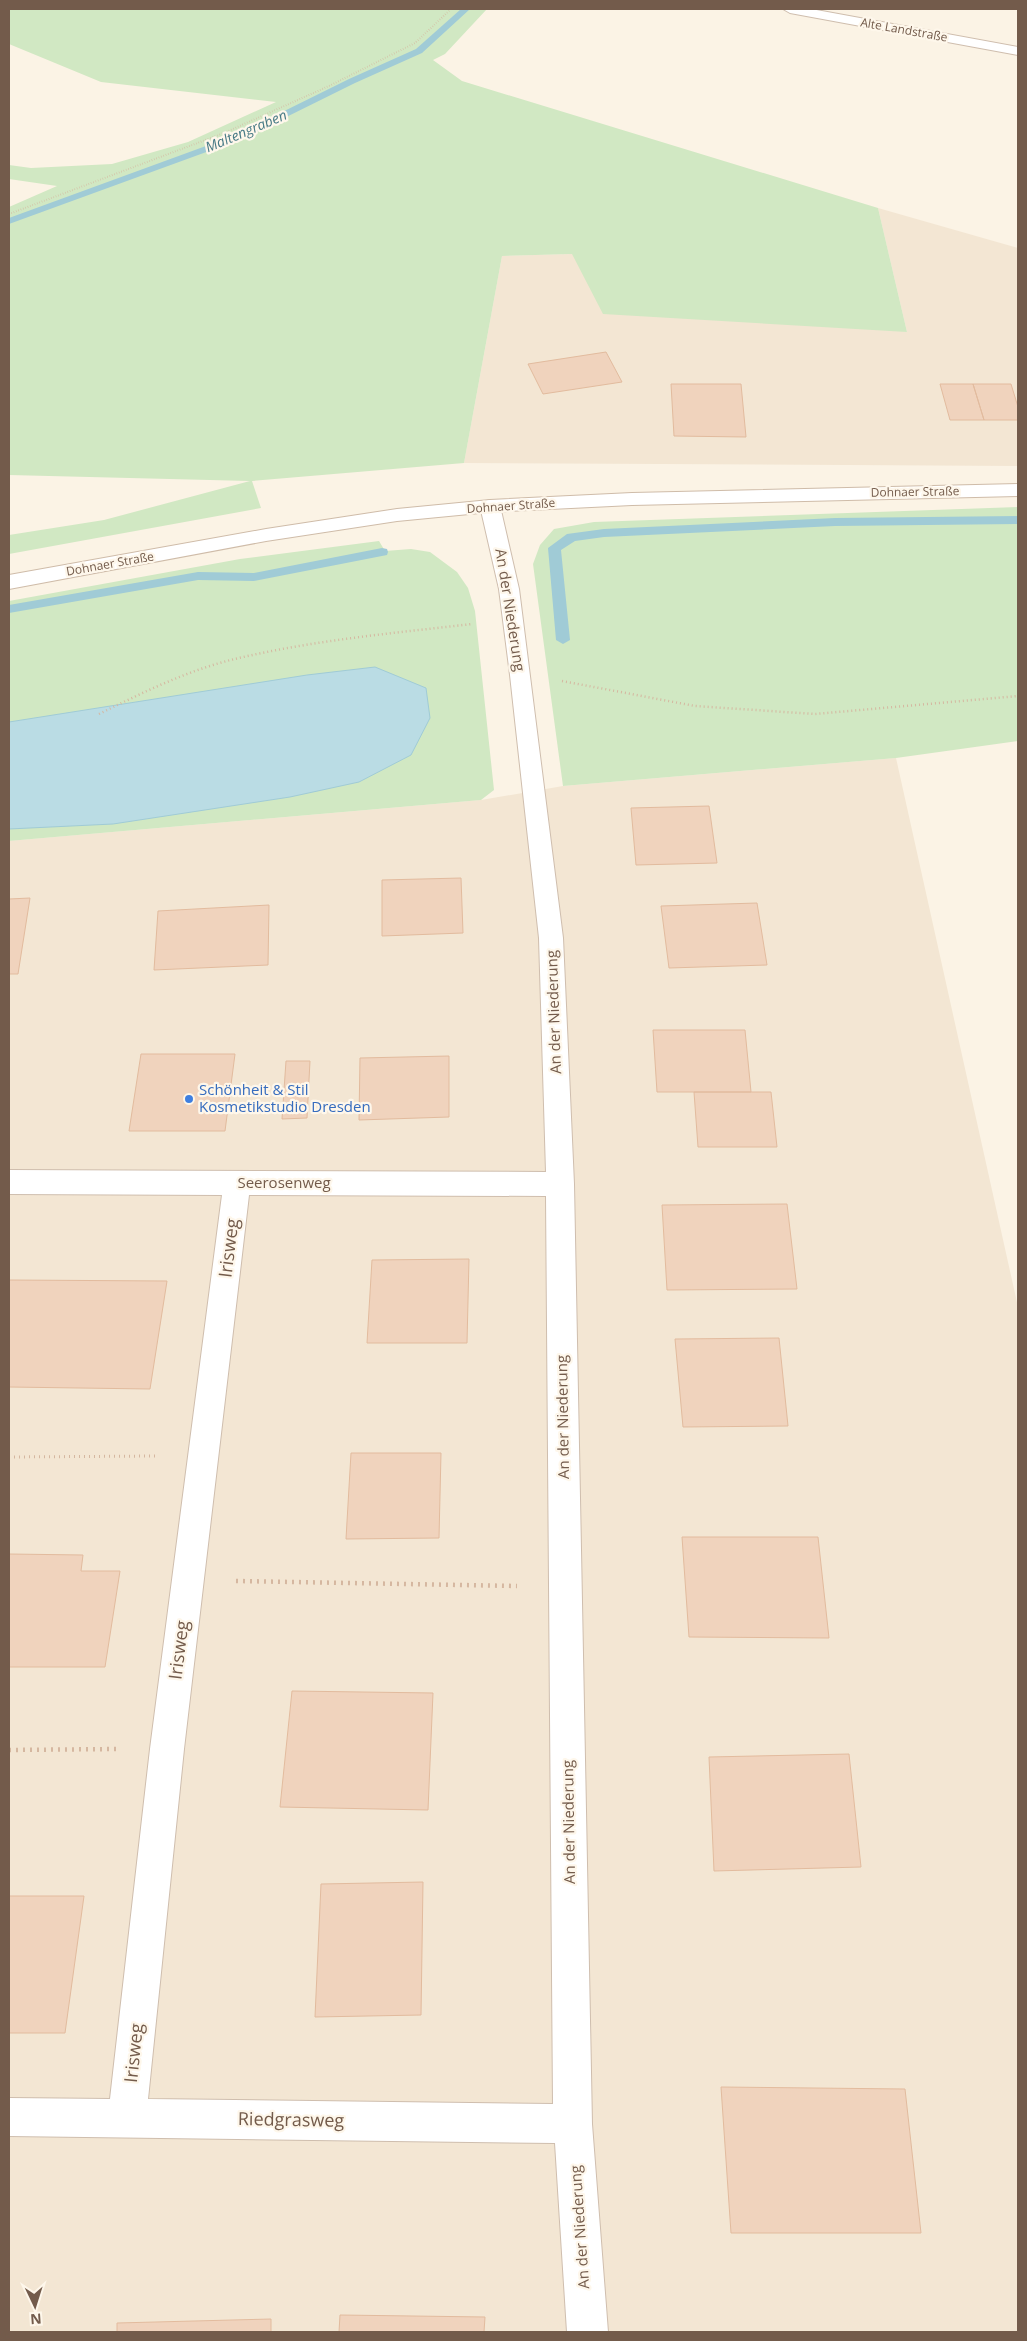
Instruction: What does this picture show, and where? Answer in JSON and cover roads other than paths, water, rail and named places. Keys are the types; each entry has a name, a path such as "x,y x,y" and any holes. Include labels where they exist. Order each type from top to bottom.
{"street":[{"name":"Alte Landstraße","path":"790,9 1018,51"},
{"name":"Dohnaer Straße","path":"9,582 285,532 397,515 490,506 651,499 1018,490"},
{"name":"An der Niederung","path":"490,506 501,547 521,675 551,938 560,1184 573,2124 588,2332"},
{"name":"Seerosenweg","path":"9,1182 560,1184"},
{"name":"Irisweg","path":"127,2118 188,1580 237,1183"},
{"name":"Riedgrasweg","path":"9,2117 573,2124"}],"water":[{"path":"375,667 426,688 430,718 411,755 359,782 290,797 113,824 9,829 9,722 307,675"}],"waterway":[{"name":"Maltengraben","path":"9,221 239,137 352,81 419,51 466,9"},
{"path":"563,640 554,548 572,537 604,533 835,522 1018,520"},
{"path":"9,609 198,576 254,577 382,552"}],"place":[{"name":"Schönheit & Stil Kosmetikstudio Dresden","path":"189,1099"}]}
